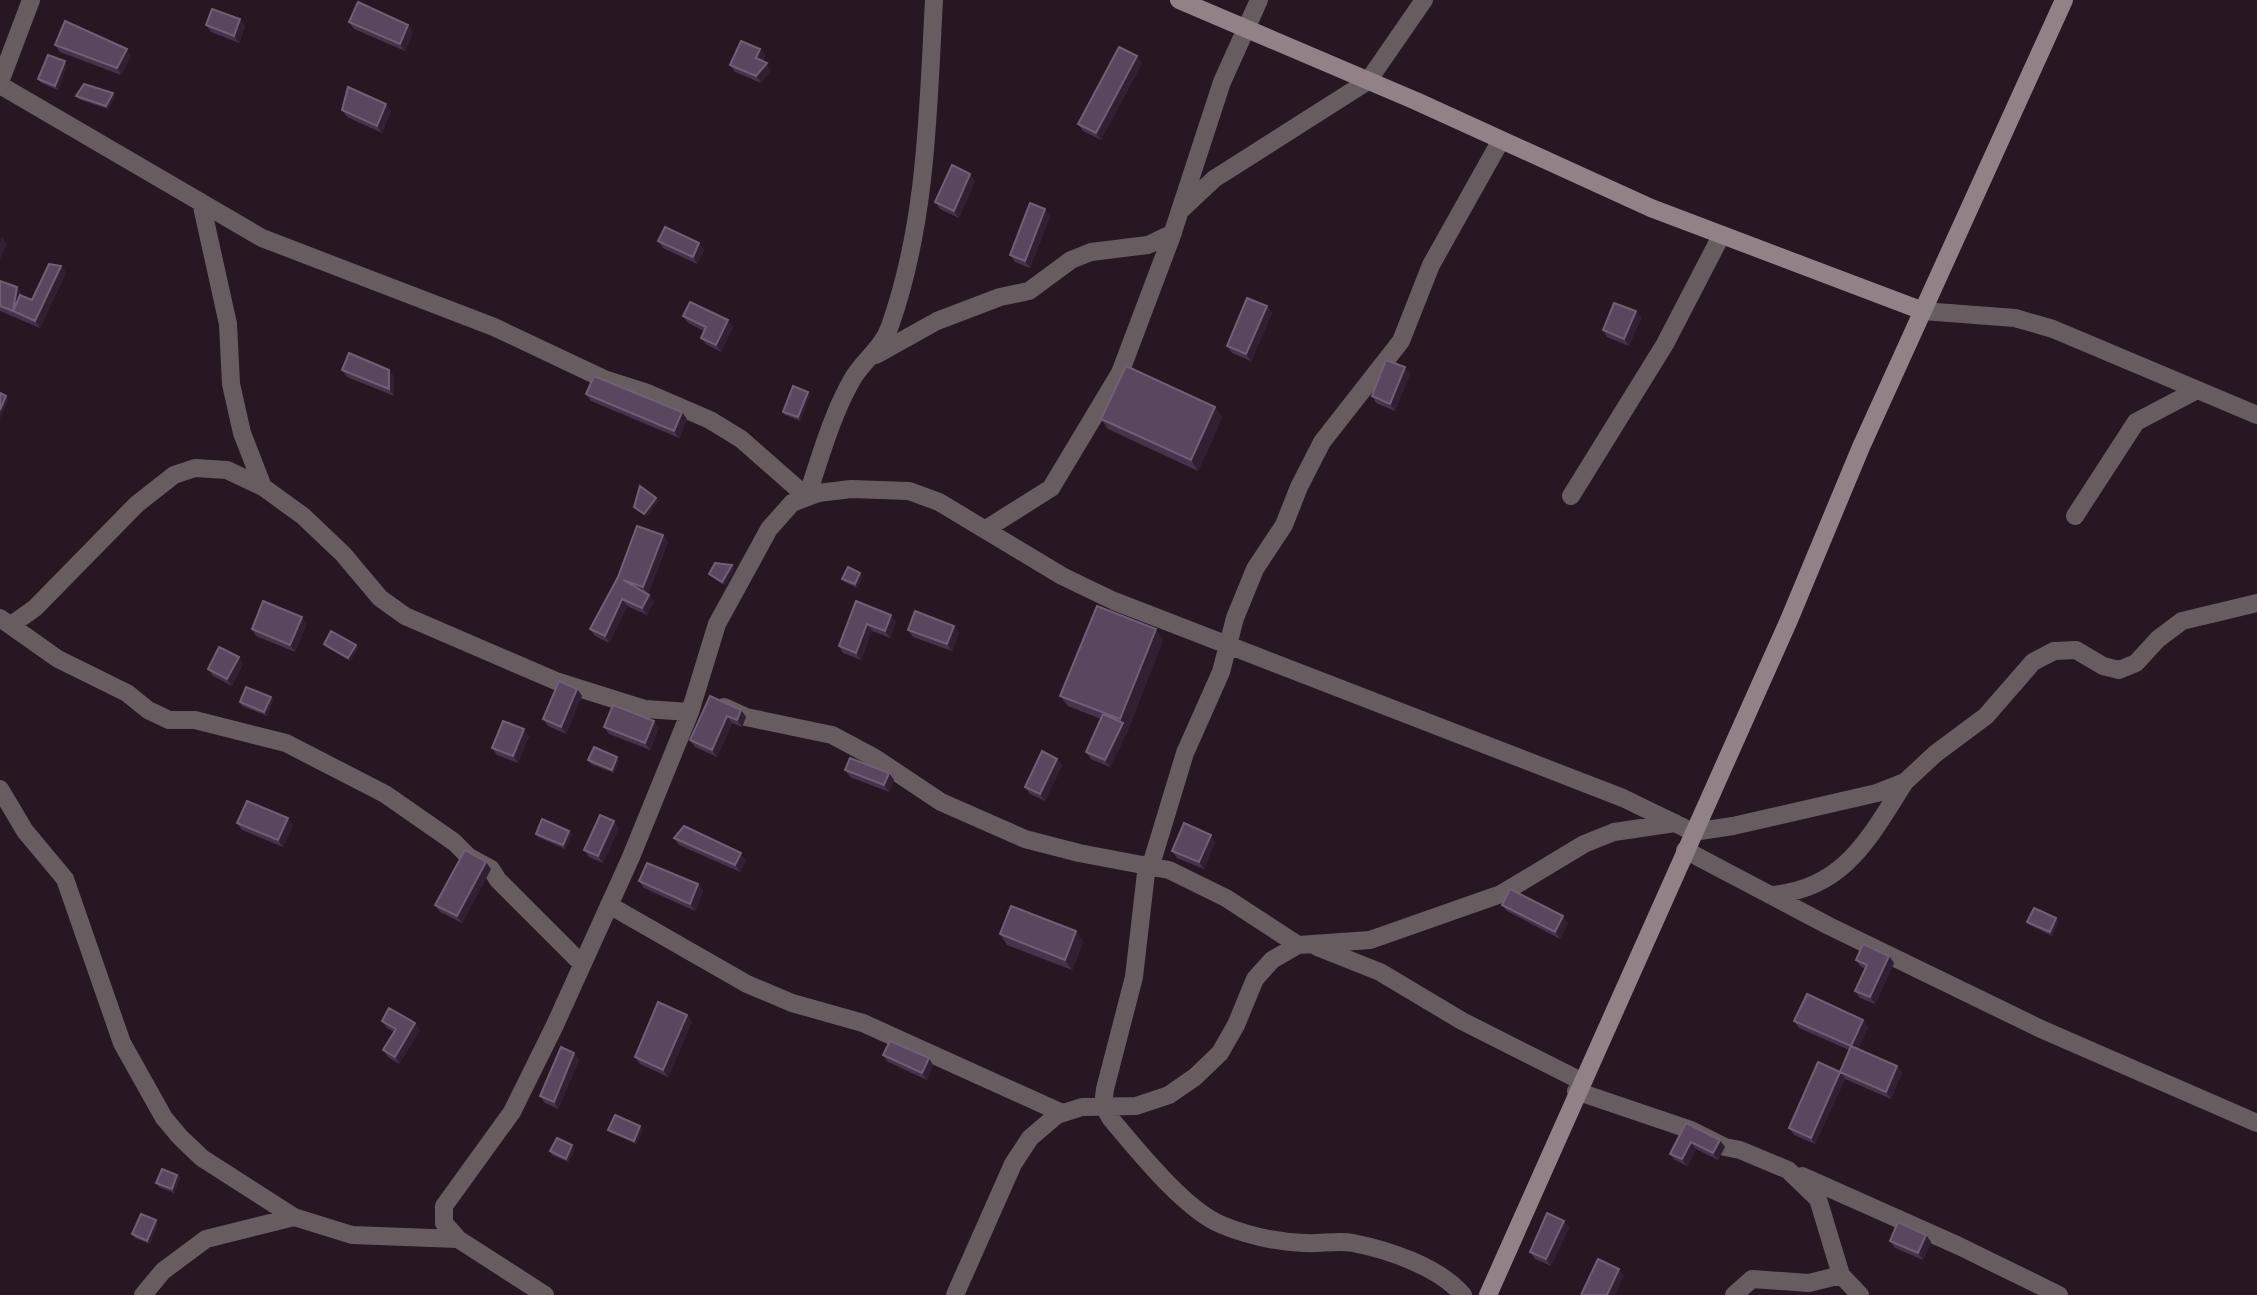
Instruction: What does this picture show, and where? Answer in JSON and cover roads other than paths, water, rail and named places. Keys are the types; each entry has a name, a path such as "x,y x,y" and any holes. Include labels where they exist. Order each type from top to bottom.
{"street":[{"path":"31,0 2,75 262,238 494,327 592,374 645,392 710,420 741,439 807,498"},
{"path":"807,498 828,435 853,378 889,329 914,238 924,182 934,0"},
{"path":"1179,0 1721,236 1923,311 2015,318 2053,329 2257,415"},
{"path":"986,529 1051,488 1090,428 1121,373 1173,233 1222,82 1259,0"},
{"path":"1178,214 1214,179 1368,81 1424,0"},
{"path":"1488,1295 1578,1086 2064,0"},
{"path":"1463,1295 1432,1272 1388,1252 1351,1243 1305,1244 1262,1239 1219,1224 1183,1201 1111,1119 1103,1105 1134,978 1149,865 1185,753 1220,671 1226,644 1255,569 1284,526 1299,487 1322,442 1401,341 1431,265 1501,140"},
{"path":"201,202 228,324 231,384 243,433 262,487"},
{"path":"864,363 937,321 1000,297 1030,291 1071,260 1091,252 1148,245 1173,233"},
{"path":"1571,496 1644,379 1721,236"},
{"path":"2075,516 2129,429 2136,422 2196,390"},
{"path":"5,622 35,608 137,505 174,475 195,468 227,470 262,487 303,516 344,554 380,598 405,616 556,681 645,709 715,703 746,717 832,735 875,758 942,802 1026,839 1079,853 1169,870 1226,898 1303,944 1380,972 1578,1086 1788,1170 1959,1245 2059,1295"},
{"path":"545,1295 458,1239 444,1223 444,1206 512,1112 609,905 692,707 717,624 769,529 792,503 851,489 909,491 939,502 1062,576 1114,601 1623,798 1693,832 1841,802 1905,782"},
{"path":"1770,895 1787,894 1820,883 1849,864 1905,782 1935,754 1986,716 2033,662 2054,651 2076,650 2103,666 2119,670 2136,663 2158,639 2182,621 2257,603"},
{"path":"5,622 58,659 127,693 148,710 169,720 195,720 286,743 384,794 454,842 469,858 491,869 498,880 582,964"},
{"path":"0,789 25,831 65,879 122,1043 164,1118 202,1158 293,1217 352,1235 458,1239"},
{"path":"955,1295 1013,1164 1030,1138 1062,1113 1103,1105 1136,1106 1169,1095 1195,1077 1220,1053 1236,1026 1255,979 1272,960 1303,944 1370,940 1501,894 1584,844 1614,832 1675,823"},
{"path":"1685,850 2041,1029 2257,1123"},
{"path":"609,905 747,985 792,1003 863,1023 1062,1113"},
{"path":"1788,1170 1818,1199 1841,1275 1860,1295"},
{"path":"143,1295 163,1271 206,1238 293,1217"},
{"path":"1734,1295 1752,1279 1809,1283 1841,1275"}]}
